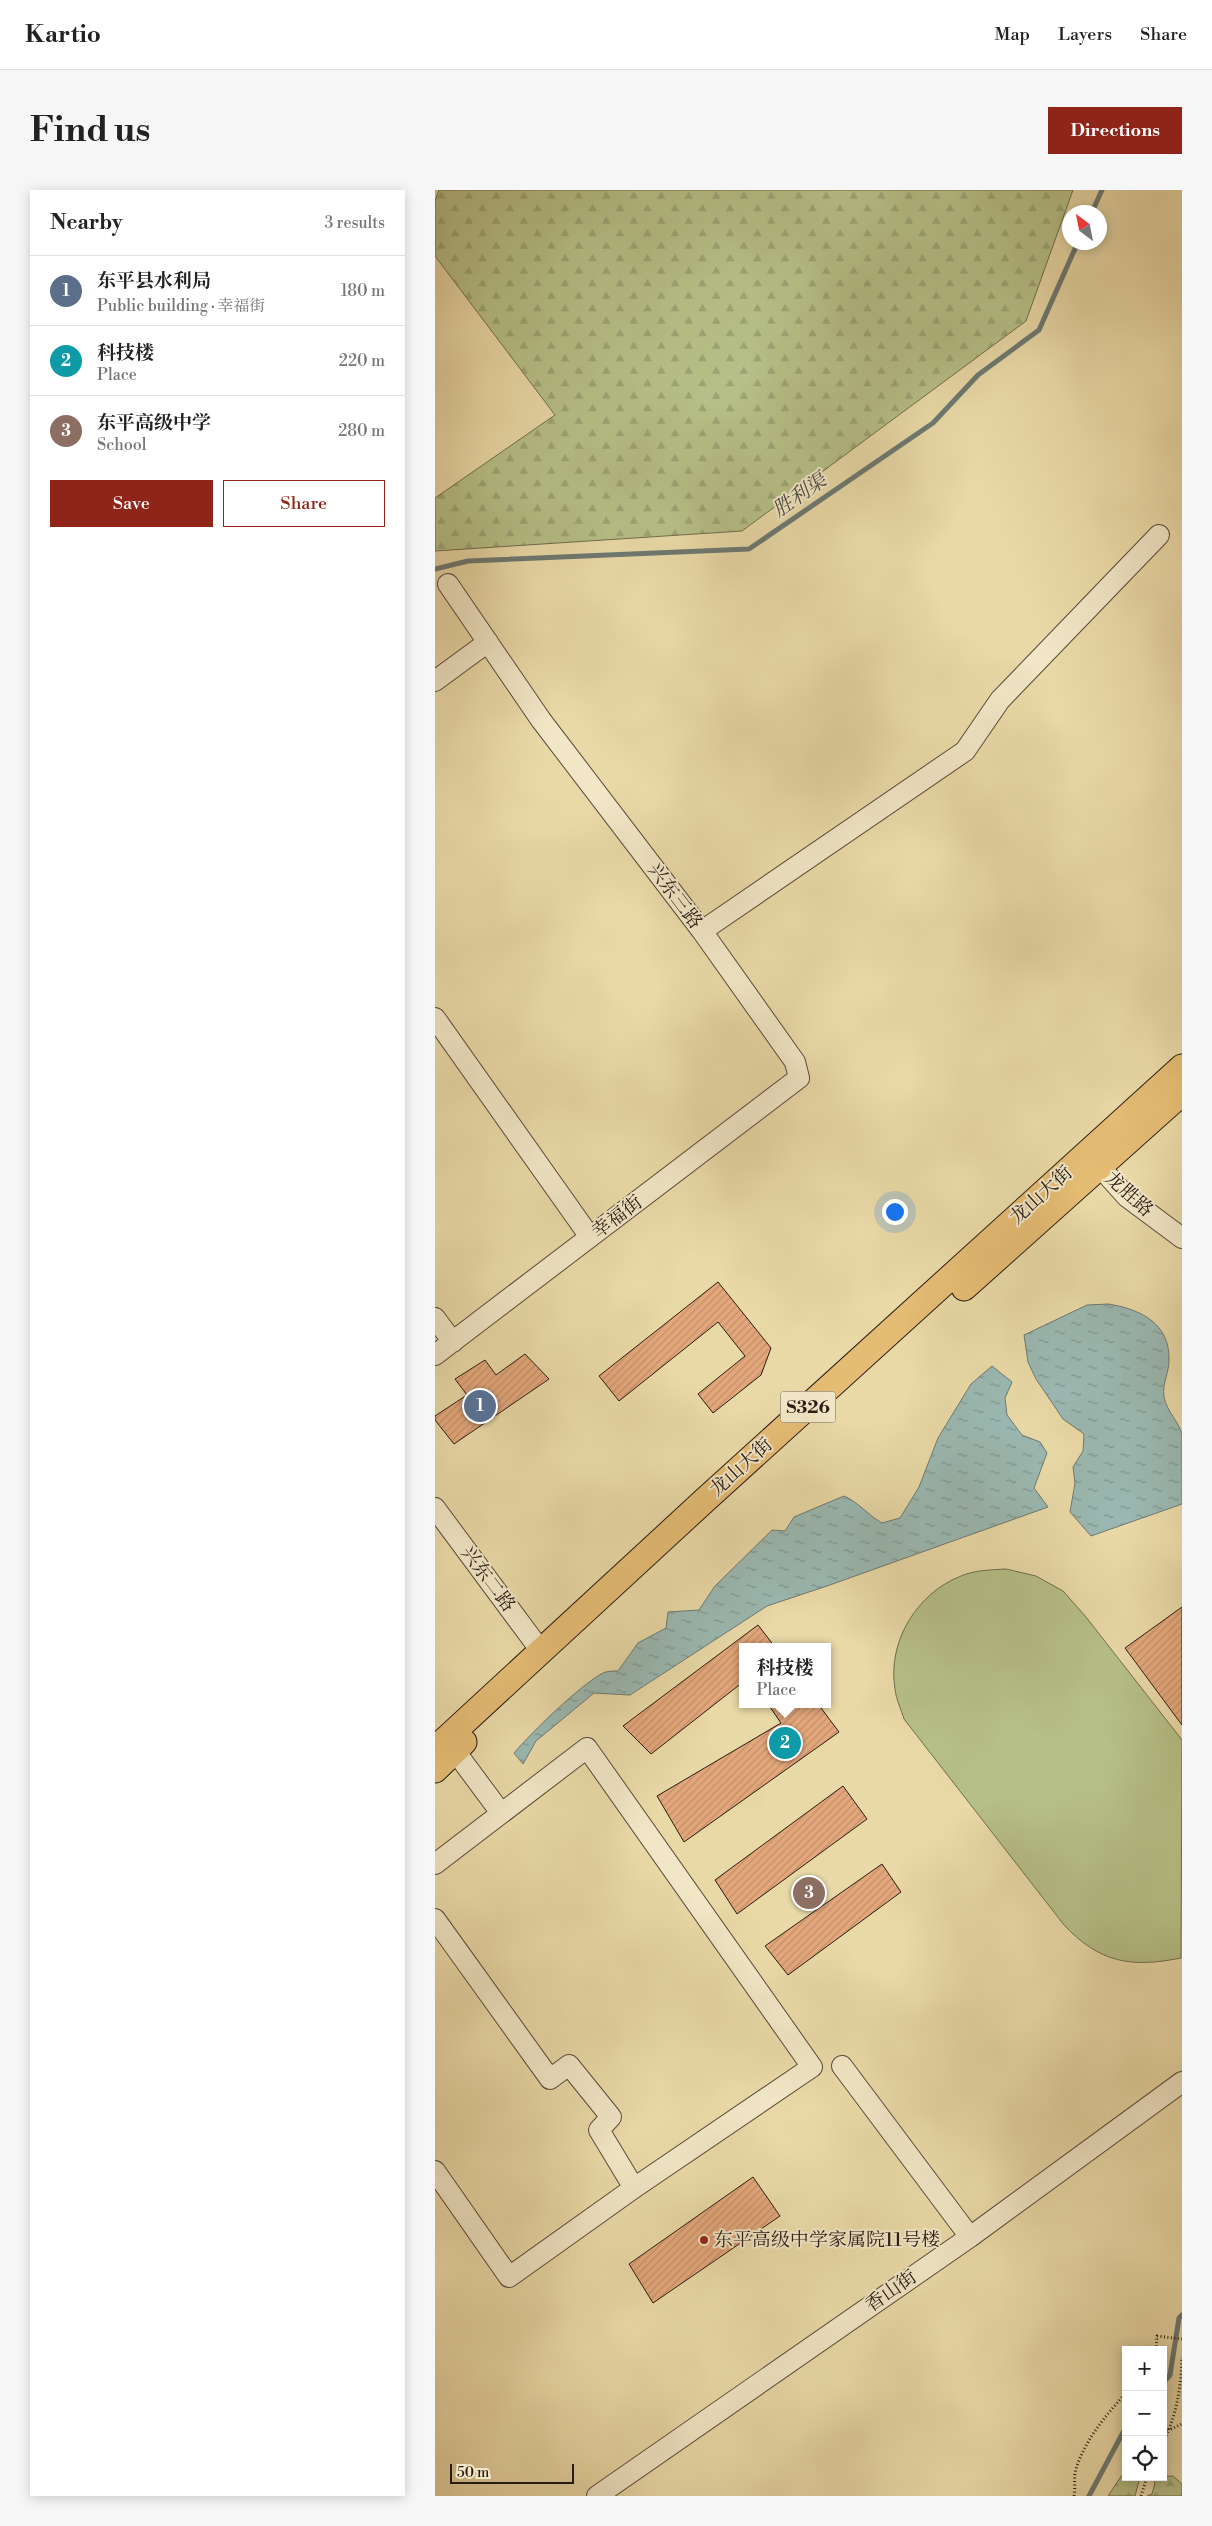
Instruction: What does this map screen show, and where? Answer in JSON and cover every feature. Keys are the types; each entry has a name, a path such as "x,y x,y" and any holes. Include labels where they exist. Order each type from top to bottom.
{"main road":[{"name":"龙山大街","path":"435,1770 445,1750 541,1651 1182,1067"},
{"name":"龙山大街","path":"445,1750 1182,1093"}],"street":[{"path":"702,931 965,751 1000,700 1159,535"},
{"name":"兴东三路","path":"448,584 541,720 702,931 795,1062 799,1078"},
{"path":"435,681 488,642"},
{"path":"435,1018 590,1237"},
{"name":"幸福街","path":"435,1355 799,1078"},
{"name":"龙胜路","path":"1099,1167 1127,1196 1182,1238"},
{"path":"435,1318 453,1342"},
{"name":"兴东二路","path":"435,1508 541,1651"},
{"path":"435,1864 587,1748 812,2067 634,2188 509,2278 435,2171"},
{"path":"445,1750 501,1813"},
{"path":"435,1919 549,2079 569,2065 611,2117 599,2130 634,2188"},
{"path":"842,2066 970,2237"},
{"name":"香山街","path":"597,2496 970,2237 1182,2082"}],"path":[{"path":"1156,2346 1157,2336 1182,2339"},
{"path":"1166,2436 1173,2421 1181,2381 1182,2357"},
{"path":"1074,2496 1075,2471 1083,2452 1107,2414 1122,2397"},
{"path":"1169,2430 1182,2424"},
{"path":"1141,2496 1146,2481"}],"green space":[{"path":"439,190 1073,190 1068,205 1062,205 1062,221 1026,321 742,531 435,551 435,498 555,415 435,256 435,201"},
{"path":"1006,1569 1036,1576 1063,1591 1086,1617 1182,1740 1181,1958 1147,1962 1117,1960 1090,1948 1077,1938 1064,1925 904,1719 897,1700 894,1671 901,1637 909,1621 931,1594 945,1584 972,1573"},
{"path":"1122,2475 1122,2481 1139,2481 1135,2496 1108,2496"},
{"path":"1167,2476 1173,2476 1182,2484 1182,2496 1147,2496 1152,2494 1154,2481 1167,2481"}],"water":[{"path":"1108,1304 1142,1314 1159,1327 1164,1336 1168,1347 1169,1360 1164,1397 1182,1434 1182,1504 1091,1536 1070,1512 1075,1483 1073,1467 1083,1451 1084,1434 1063,1419 1036,1379 1028,1362 1024,1335 1087,1305"},
{"path":"992,1366 1012,1382 1005,1398 1007,1415 1022,1435 1040,1442 1047,1453 1034,1488 1048,1507 767,1606 630,1695 594,1693 536,1741 523,1764 514,1753 556,1710 593,1679 608,1671 618,1671 638,1643 666,1628 668,1612 699,1610 715,1586 772,1530 785,1531 794,1517 844,1496 882,1523 900,1518 919,1487 938,1438 971,1384"}],"building":[{"path":"718,1282 771,1348 761,1375 713,1413 698,1394 745,1356 718,1322 619,1401 599,1376"},
{"path":"525,1354 549,1379 454,1444 435,1420 435,1416 467,1395 455,1379 485,1360 496,1375"},
{"path":"1182,1607 1182,1725 1125,1648"},
{"path":"758,1625 772,1643 739,1643 739,1685 651,1754 623,1726"},
{"path":"771,1708 821,1708 839,1732 684,1842 657,1796 781,1723"},
{"path":"843,1786 867,1819 737,1914 715,1880"},
{"path":"882,1864 901,1892 788,1975 765,1946"},
{"name":"东平高级中学家属院11号楼","path":"753,2177 780,2216 653,2303 629,2264"}],"waterway":[{"name":"胜利渠","path":"1095,205 1102,190"},
{"name":"胜利渠","path":"435,569 468,561 749,549 933,423 978,375 1039,330 1074,250"},
{"name":"胜利渠","path":"1167,2378 1170,2375 1179,2318 1182,2315"},
{"name":"胜利渠","path":"1089,2496 1122,2434"}],"place":[{"name":"东平县水利局","path":"480,1406"},
{"name":"科技楼","path":"785,1743"},
{"name":"东平高级中学","path":"809,1893"},
{"name":"东平高级中学家属院11号楼","path":"704,2240"}]}
